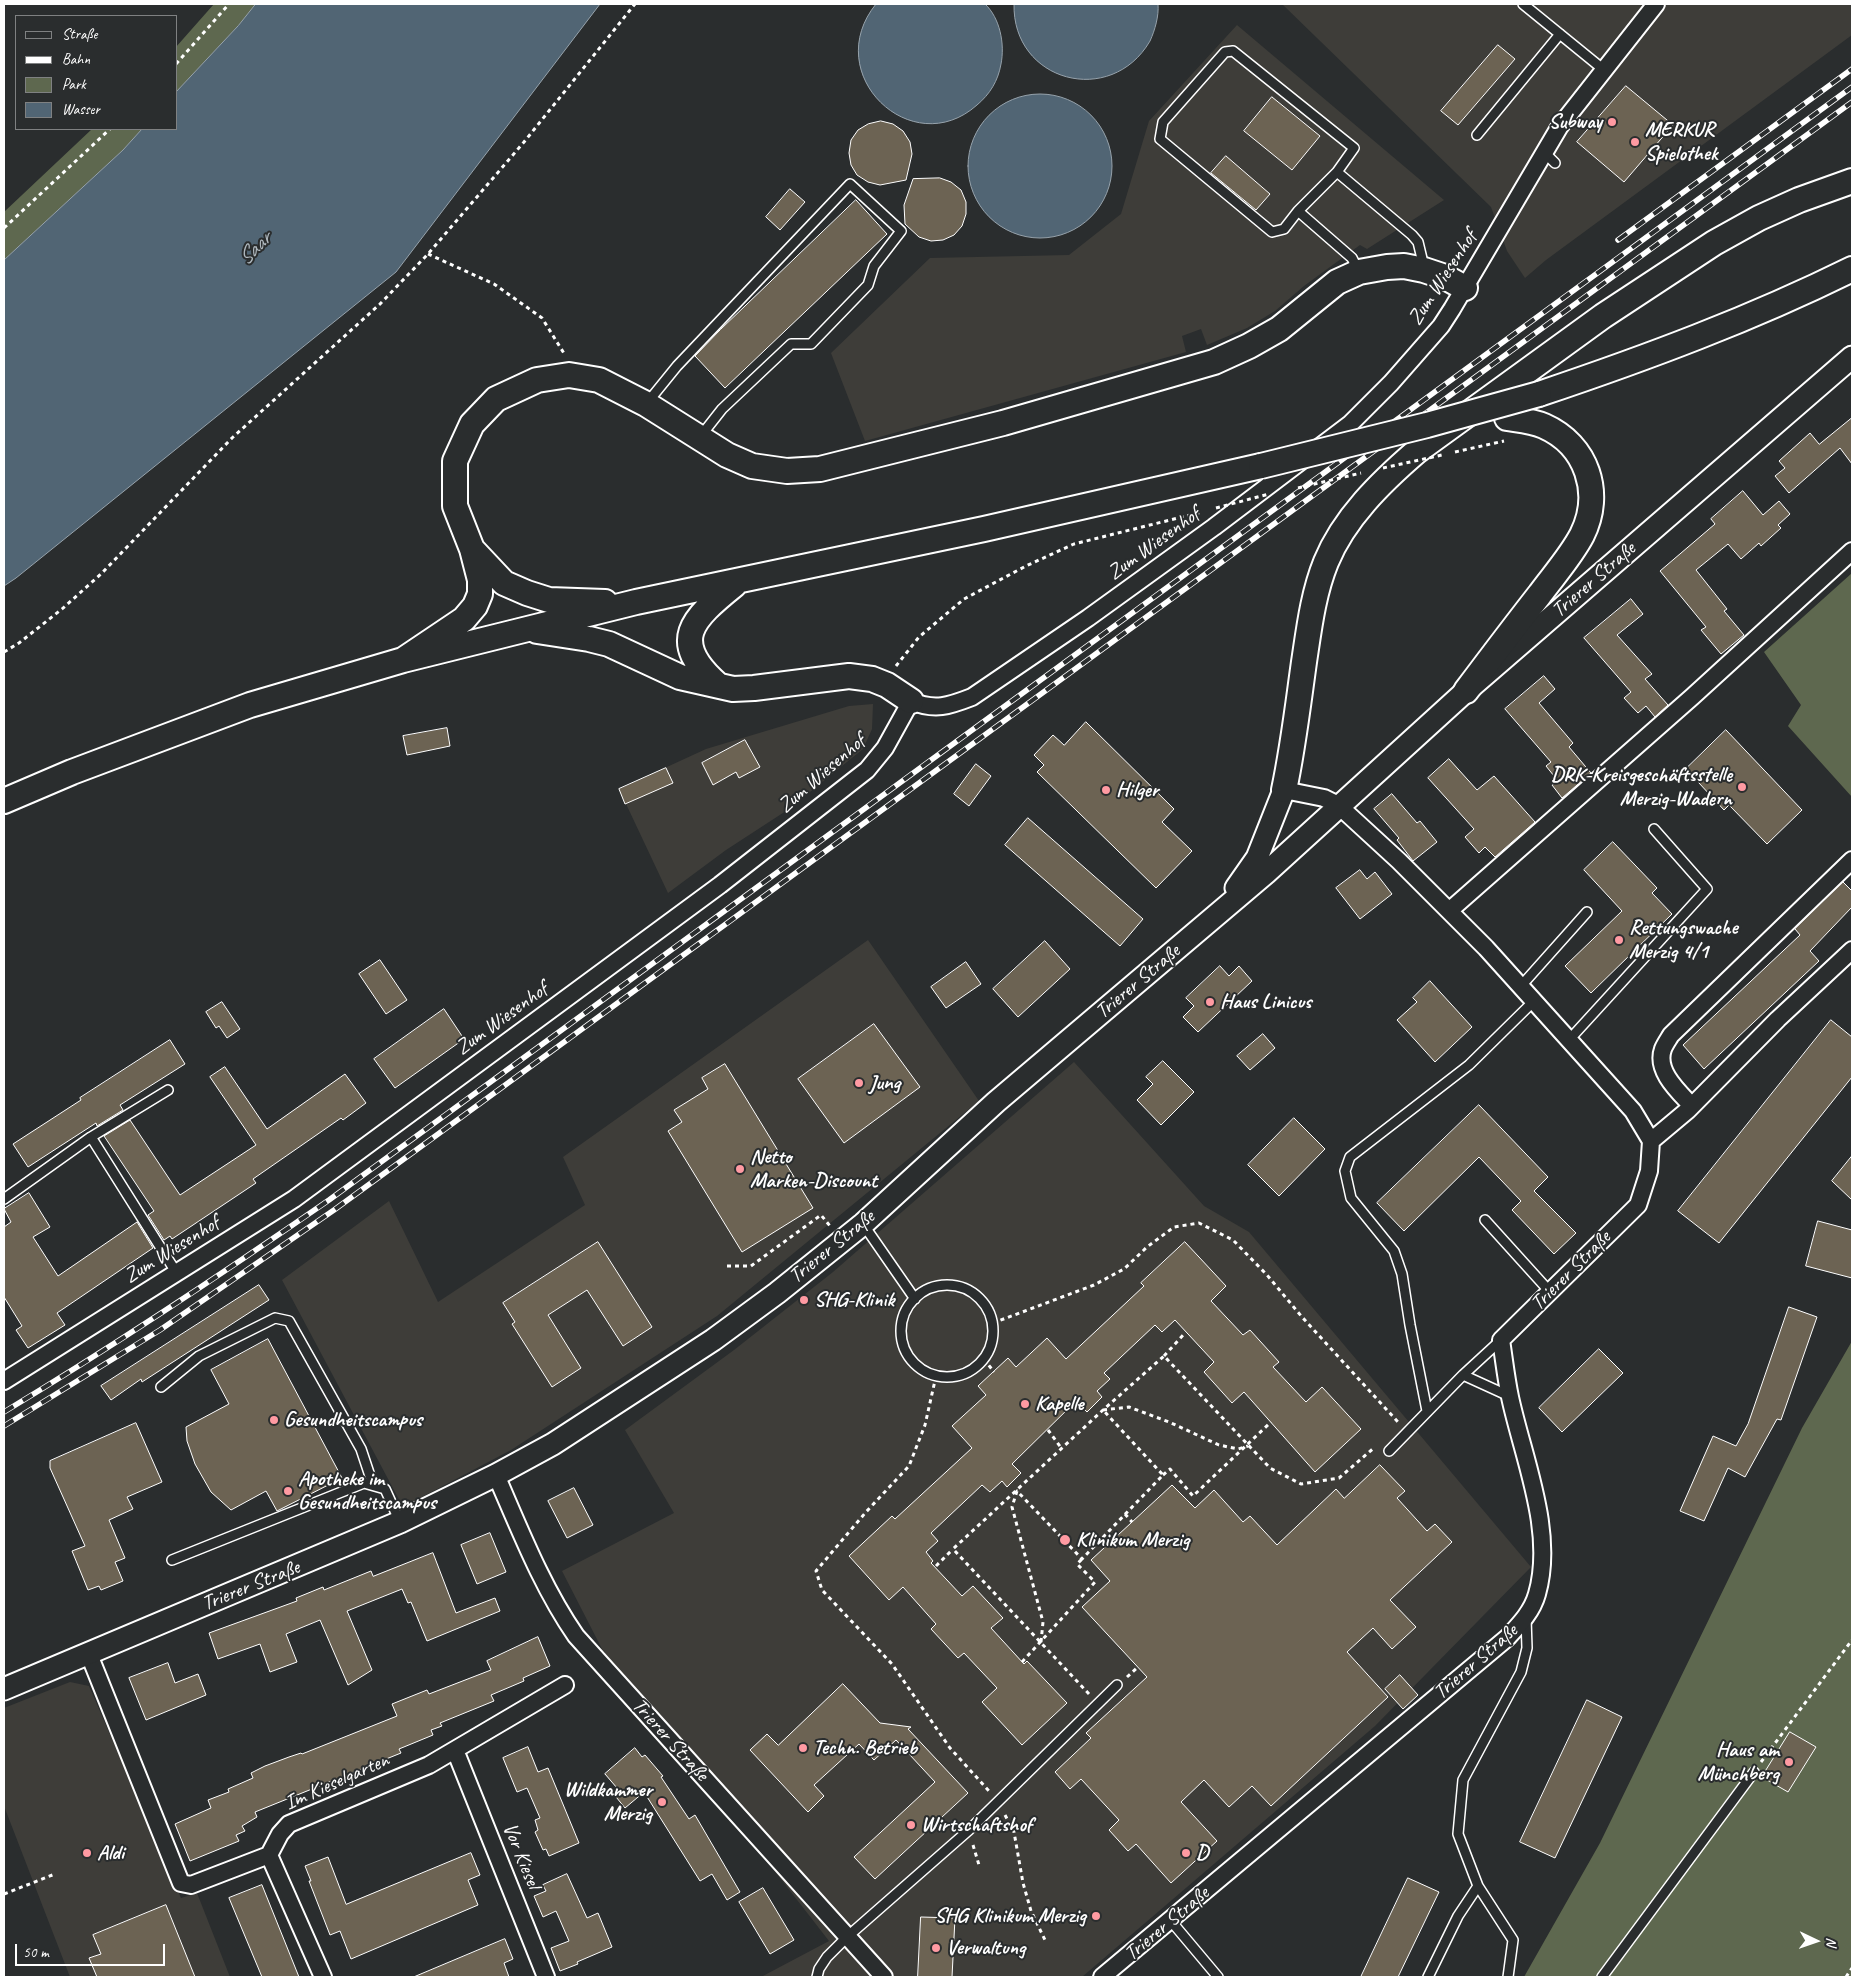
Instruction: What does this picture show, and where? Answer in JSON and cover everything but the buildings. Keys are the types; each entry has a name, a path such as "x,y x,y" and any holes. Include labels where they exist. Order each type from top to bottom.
{"main road":[{"path":"1284,790 1291,757 1316,591 1326,562 1340,534 1393,471 1416,451 1603,316 1714,243 1759,218 1799,200 1852,181"},
{"path":"403,660 464,619 475,606 480,594 480,580 472,549 455,506 455,461 472,424 496,400 537,380 569,375 599,380 646,404 727,456 752,466 787,471 820,469 1003,422 1214,362 1249,346 1279,329 1337,282 1359,272 1404,266 1445,277 1465,288"},
{"path":"4,801 72,772 250,705 403,660 636,602 984,529 1261,466 1427,426 1539,394 1619,367 1722,328 1852,269"},
{"path":"1427,426 1484,419 1510,429 1528,421 1544,426 1562,436 1577,452 1586,467 1592,490 1589,514 1582,535 1466,691"},
{"path":"472,549 504,583 549,600 636,602"},
{"path":"718,685 705,673 693,656 690,645 691,630 698,617 708,606 738,582"},
{"path":"525,629 589,638 609,644 680,677 732,689 849,676 887,685 910,701"}],"street":[{"name":"Zum Wiesenhof","path":"4,1380 294,1199 720,885 867,770 885,748 910,701 934,708 952,705 972,697 1088,618 1214,527 1350,424 1414,358 1441,326 1550,158 1560,126 1656,4"},
{"name":"Trierer Straße","path":"4,1689 400,1522 496,1475 553,1444 713,1340 777,1293 863,1224 996,1102 1266,873 1338,805 1399,753 1466,691 1852,357"},
{"path":"1449,911 1692,697 1852,551"},
{"path":"1284,790 1324,798 1338,805 1399,861 1521,986 1633,1111 1651,1141 1692,1106 1778,1019 1852,950"},
{"name":"Trierer Straße","path":"1208,922 1235,890 1257,858 1284,790"},
{"path":"1692,1106 1673,1085 1662,1065 1662,1051 1671,1035 1852,860"},
{"name":"Trierer Straße","path":"1102,1977 1507,1638 1526,1617 1537,1595 1541,1570 1541,1535 1535,1494 1509,1396 1501,1340 1638,1205 1649,1171 1651,1141"},
{"name":"Trierer Straße","path":"496,1475 542,1580 560,1613 576,1636 884,1977"},
{"path":"88,1652 181,1883 190,1885 269,1855 323,1977"},
{"name":"Im Kieselgarten","path":"269,1855 280,1834 289,1824 430,1765 565,1685"},
{"name":"Vor Kiesel","path":"455,1750 546,1977"}],"lane":[{"path":"1523,4 1604,70"},
{"path":"1477,135 1560,34"},
{"path":"1233,51 1354,148 1337,172 1298,211 1284,229 1272,232 1160,140 1164,122 1225,52 1233,51"},
{"path":"1337,172 1412,235 1418,242 1424,270"},
{"path":"646,404 678,366 850,184 901,231 874,266 868,285 811,344 791,344 722,409 699,439"},
{"path":"1298,211 1352,258 1359,272"},
{"path":"1569,1040 1707,888 1654,829"},
{"path":"1521,986 1587,912"},
{"path":"1426,1411 1402,1274 1394,1251 1351,1198 1345,1171 1350,1157 1469,1065 1534,1001"},
{"path":"4,1199 91,1137 168,1090"},
{"path":"91,1137 176,1272"},
{"path":"1485,1220 1551,1292"},
{"path":"863,1224 914,1299"},
{"path":"940,1286 954,1286 968,1290 979,1298 988,1310 992,1324 993,1336 990,1348 984,1359 962,1375 950,1377 936,1376 924,1371 913,1362 906,1350 902,1337 902,1323 906,1310 914,1299 926,1290 940,1286"},
{"path":"161,1387 199,1356 275,1318 290,1321 361,1449 373,1485"},
{"path":"1389,1451 1426,1411 1501,1340"},
{"path":"1463,1375 1509,1396"},
{"path":"172,1560 364,1483 385,1489 400,1522"},
{"path":"1508,1977 1513,1940 1478,1886 1458,1834 1463,1780 1521,1672 1528,1642 1526,1617"},
{"path":"816,1977 827,1957 847,1936 969,1830 1117,1685"},
{"path":"1602,1977 1754,1772"},
{"path":"1428,1977 1458,1916 1478,1886"},
{"path":"1170,1921 1218,1977"}],"path":[{"path":"178,62 229,4"},
{"path":"4,652 19,643 62,609 101,574 232,438 380,304 428,254 530,135 635,4"},
{"path":"4,228 109,130"},
{"path":"428,254 494,284 542,318 568,360 569,375"},
{"path":"1383,468 1442,455 1510,429"},
{"path":"1298,488 1361,474"},
{"path":"1216,508 1269,494"},
{"path":"887,685 900,659 919,637 964,599 1026,566 1074,544 1189,516"},
{"path":"727,1266 751,1266 821,1215 842,1241"},
{"path":"992,1324 1094,1285 1124,1269 1147,1247 1174,1227 1199,1223 1233,1240 1267,1275 1302,1318 1407,1432"},
{"path":"936,1566 1103,1410 1164,1356 1185,1333"},
{"path":"1164,1356 1270,1468 1301,1484 1339,1478 1374,1447 1389,1451"},
{"path":"984,1359 994,1372"},
{"path":"936,1376 925,1425 909,1466 866,1512 816,1571 822,1590 892,1664 950,1748 998,1802 1014,1832 1031,1911 1045,1940"},
{"path":"1103,1410 1129,1407 1169,1422 1218,1445 1238,1449 1248,1446"},
{"path":"1103,1410 1163,1475"},
{"path":"1022,1662 1095,1582 1077,1564 1170,1468 1194,1496 1271,1422"},
{"path":"1048,1430 1062,1449"},
{"path":"1017,1491 1082,1559"},
{"path":"1017,1491 1012,1507 1043,1622 1041,1643"},
{"path":"1125,1514 1132,1522"},
{"path":"953,1549 1098,1704"},
{"path":"1754,1772 1852,1640"},
{"path":"969,1830 979,1866"},
{"path":"4,1894 55,1874"},
{"path":"1846,1977 1852,1968"}],"shaded area":[{"path":"1282,4 1852,4 1852,35 1546,260 1525,278 1507,251 1491,207"},
{"path":"1237,25 1444,200 1367,249 1360,245 1304,286 1275,311 1247,328 1207,345 1201,329 1182,336 1186,352 865,441 831,353 930,258 1069,255 1121,214 1149,121"},
{"path":"873,704 872,729 863,749 789,809 726,850 668,893 619,789 706,749 849,706"},
{"path":"868,940 979,1101 717,1316 511,1450 403,1507 282,1280 389,1201 438,1302 585,1205 563,1157"},
{"name":"Klinikum Merzig","path":"1074,1062 1204,1206 1249,1232 1531,1567 1375,1726 1082,1977 761,1977 829,1941 602,1649 562,1571 674,1513 625,1430 734,1350 833,1272"},
{"name":"Aldi","path":"70,1682 89,1686 181,1898 197,1893 230,1977 70,1977 4,1806 4,1708"}],"green space":[{"path":"214,4 256,4 178,90 178,45"},
{"path":"91,130 141,130 123,150 4,260 4,212"},
{"path":"1852,573 1852,797 1788,726 1801,705 1764,652"},
{"path":"1852,1341 1852,1977 1524,1977 1600,1843 1802,1428"}],"water":[{"name":"Saar","path":"256,4 600,4 396,272 4,586 4,260 123,150 141,130 178,130 178,90"},
{"path":"876,4 985,4 998,24 1002,40 1001,64 993,87 977,105 952,120 926,124 901,117 881,103 866,82 859,57 861,31"},
{"path":"1014,4 1158,4 1158,9 1154,32 1150,41 1133,62 1112,74 1089,79 1067,77 1046,68 1029,52 1018,31"},
{"path":"1040,94 1068,99 1091,115 1107,138 1112,166 1107,194 1091,217 1068,233 1040,238 1012,233 989,217 973,194 968,166 973,138 989,115 1012,99"}],"railway":[{"path":"1618,240 1852,69"},
{"path":"4,1412 168,1309 329,1200 1852,87"},
{"path":"4,1426 160,1330 334,1210 1852,102"}],"place":[{"name":"Subway","path":"1612,122"},
{"name":"MERKUR Spielothek","path":"1635,142"},
{"name":"DRK-Kreisgeschäftsstelle Merzig-Wadern","path":"1742,787"},
{"name":"Hilger","path":"1106,790"},
{"name":"Rettungswache Merzig 4/1","path":"1619,940"},
{"name":"Haus Linicus","path":"1210,1002"},
{"name":"Jung","path":"859,1083"},
{"name":"Netto Marken-Discount","path":"740,1169"},
{"name":"SHG-Klinik","path":"804,1300"},
{"name":"Kapelle","path":"1025,1404"},
{"name":"Gesundheitscampus","path":"274,1420"},
{"name":"Apotheke im Gesundheitscampus","path":"288,1491"},
{"name":"Klinikum Merzig","path":"1065,1540"},
{"name":"Techn. Betrieb","path":"803,1748"},
{"name":"Haus am Münchberg","path":"1789,1762"},
{"name":"Wildkammer Merzig","path":"662,1802"},
{"name":"Wirtschaftshof","path":"911,1825"},
{"name":"Aldi","path":"87,1853"},
{"name":"D","path":"1186,1853"},
{"name":"SHG Klinikum Merzig","path":"1096,1916"},
{"name":"Verwaltung","path":"936,1948"}]}
